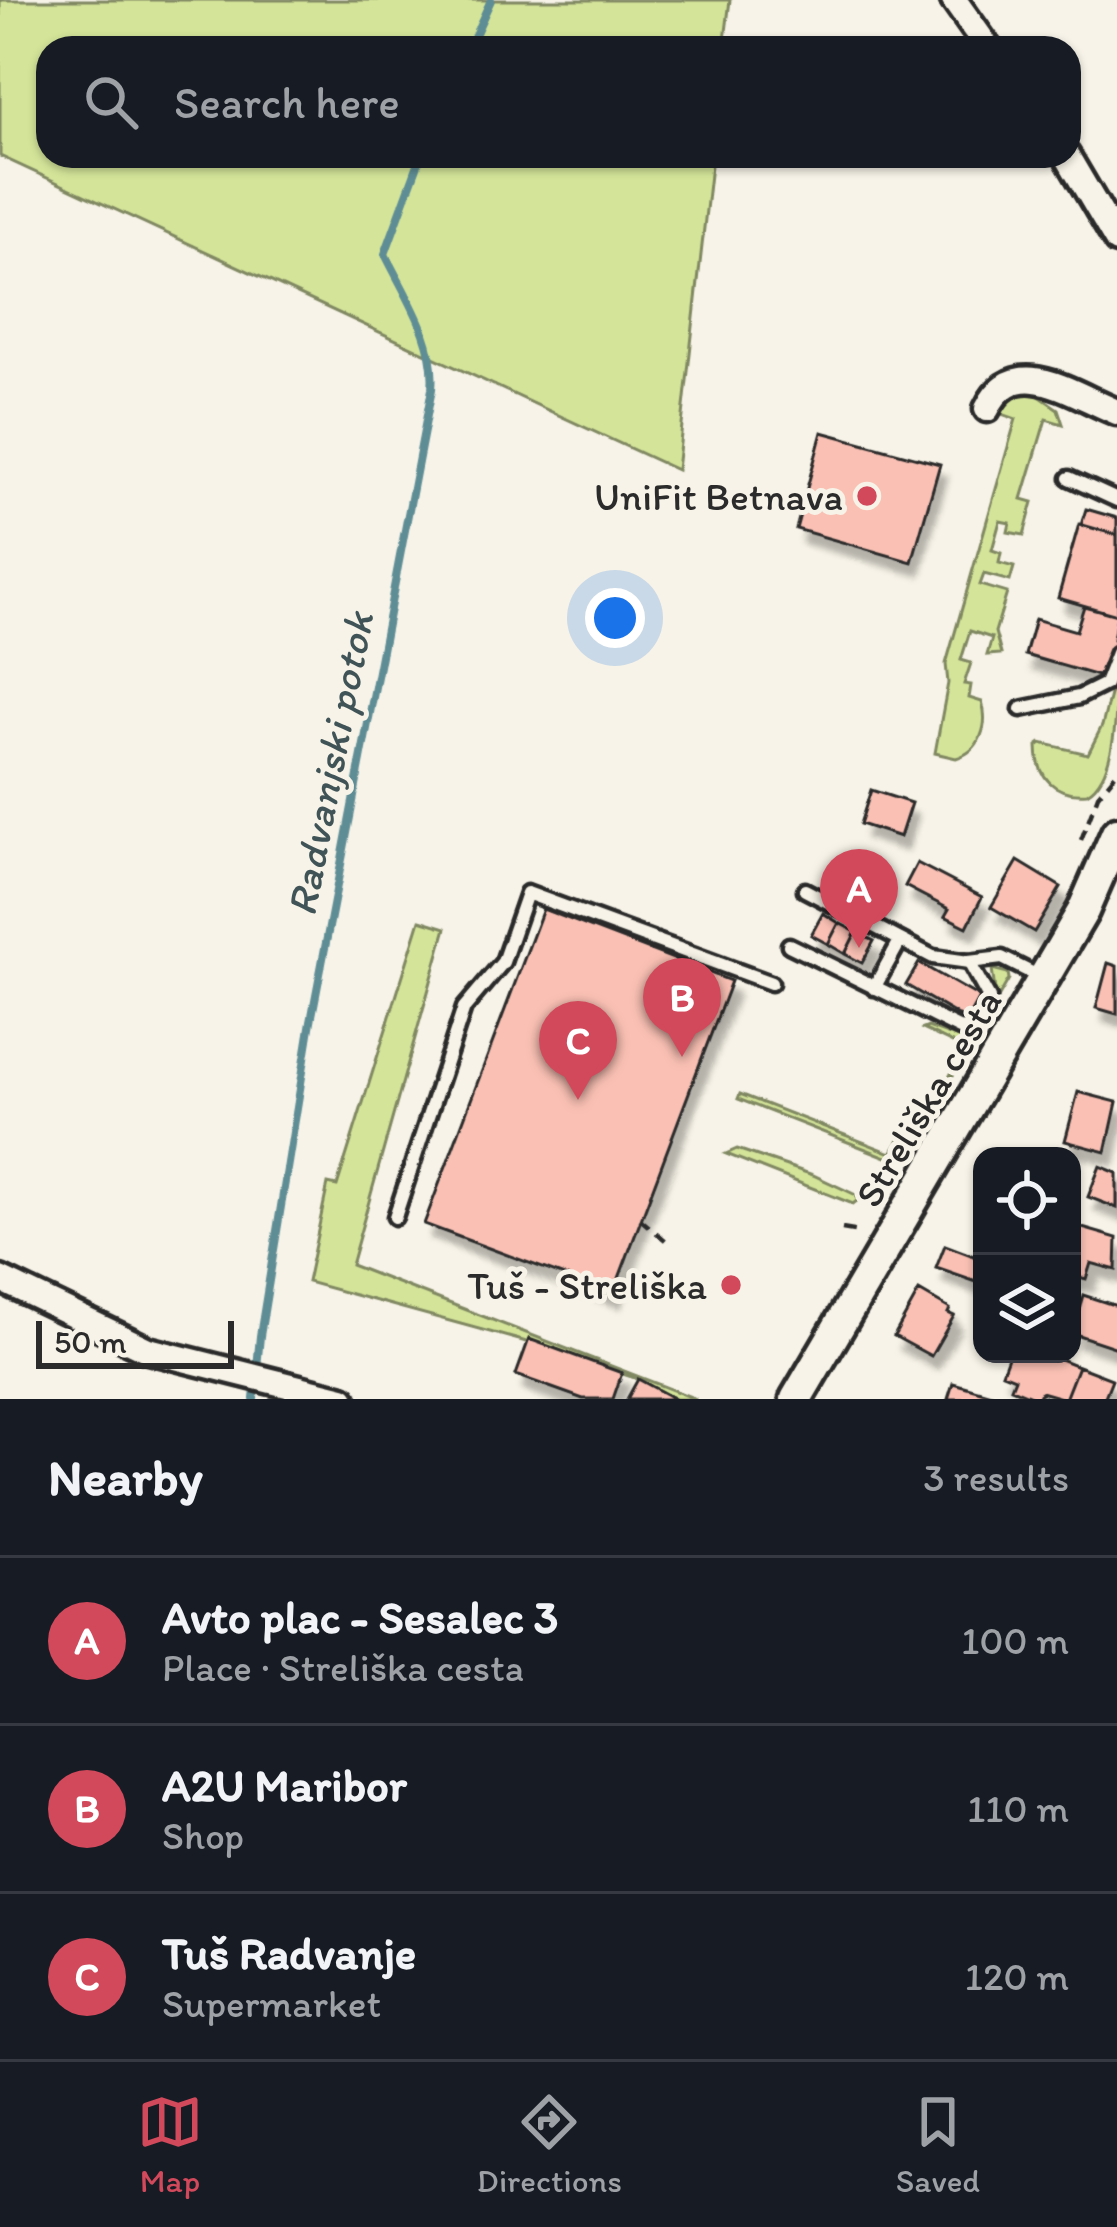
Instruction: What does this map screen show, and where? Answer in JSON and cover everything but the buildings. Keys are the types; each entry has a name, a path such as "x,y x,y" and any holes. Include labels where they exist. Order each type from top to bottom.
{"street":[{"path":"954,0 980,36"},
{"path":"1076,168 1117,241"},
{"path":"987,409 994,393 1008,381 1023,377 1116,408"},
{"name":"Streliška cesta","path":"796,1399 1084,910 1117,833"},
{"path":"0,1279 148,1350 343,1399"}],"lane":[{"path":"1069,478 1117,500"},
{"path":"1022,709 1079,697 1105,684 1117,653"},
{"path":"805,890 933,957 969,962 1002,958 1044,979"},
{"path":"395,1216 464,1008 503,962 527,893 771,983"},
{"path":"874,988 900,940"},
{"path":"789,945 968,1030 989,998 969,962"}],"path":[{"path":"1076,851 1098,795 1117,772"},
{"path":"640,1219 670,1244"},
{"path":"842,1229 862,1233"}],"green space":[{"path":"0,0 730,0 726,36 36,36 36,168 711,168 677,470 0,156"},
{"path":"1032,391 1058,409 1063,424 1046,419 1022,499 1033,502 1024,535 1008,532 1010,523 1000,521 992,550 1001,553 999,563 1014,567 1010,581 984,574 980,585 1007,593 995,632 1001,654 987,655 992,638 970,631 961,660 971,663 964,684 971,685 969,698 982,702 984,719 972,750 956,758 935,753 948,683 946,664 1016,419 999,413 1014,393"},
{"path":"1117,667 1113,739 1104,772 1087,793 1057,788 1040,767 1037,746 1088,754 1102,726"},
{"path":"420,920 446,928 351,1265 696,1399 675,1399 638,1379 523,1341 307,1282 328,1184 337,1186"},
{"path":"992,969 1008,973 1009,979 916,1139 902,1152 891,1153 924,1100 935,1102 965,1049 923,1029 961,1039 976,1033 996,998"},
{"path":"740,1094 891,1153 889,1158 738,1099"},
{"path":"737,1149 813,1175 858,1200 853,1204 726,1154"}],"waterway":[{"name":"Radvanjski potok","path":"474,36 491,0"},
{"name":"Radvanjski potok","path":"254,1399 311,1021 432,389 425,336 385,254 417,168"}],"place":[{"name":"UniFit Betnava","path":"867,496"},
{"name":"Avto plac - Sesalec 3","path":"859,948"},
{"name":"A2U Maribor","path":"682,1057"},
{"name":"Tuš Radvanje","path":"578,1100"},
{"name":"Tuš - Streliška","path":"731,1285"}]}
